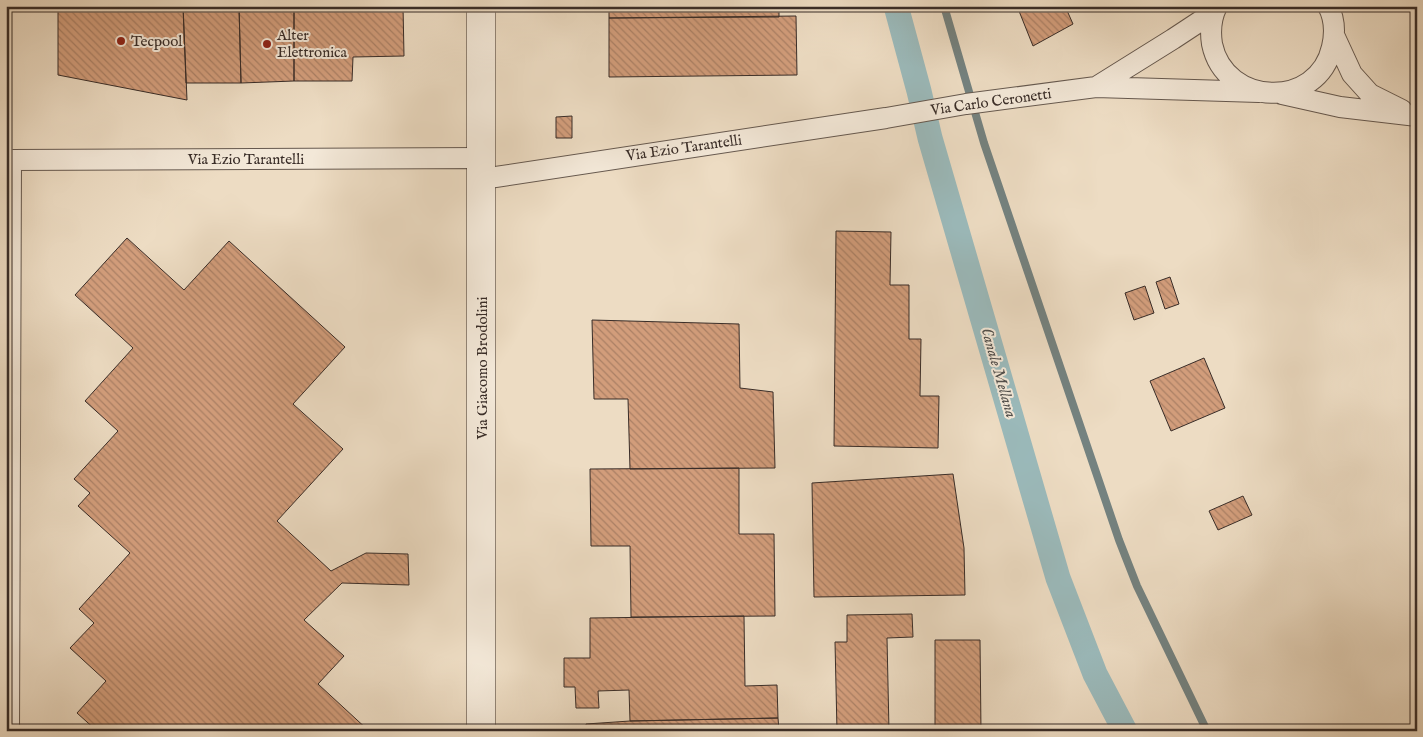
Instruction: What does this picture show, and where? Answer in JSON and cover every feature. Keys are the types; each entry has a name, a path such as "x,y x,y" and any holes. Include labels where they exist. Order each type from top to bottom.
{"street":[{"name":"Via Giacomo Brodolini","path":"481,6 481,731"},
{"path":"1280,94 1300,87 1318,74 1330,56 1334,35 1332,13 1328,6"},
{"path":"1215,9 1210,32 1214,52 1224,71 1240,84 1259,92"},
{"name":"Via Carlo Ceronetti","path":"1096,86 1173,39 1215,9"},
{"path":"1334,35 1352,74 1370,94 1415,116"},
{"name":"Via Carlo Ceronetti","path":"886,118 966,104 1096,86 1259,92 1280,94 1340,108 1415,116"},
{"name":"Via Ezio Tarantelli","path":"9,731 11,160 482,168 886,118"}],"building":[{"name":"Tecpool","path":"58,6 183,6 187,100 58,75"},
{"path":"183,6 239,6 241,83 186,83"},
{"name":"Alter Elettronica","path":"239,6 294,6 294,81 241,83"},
{"path":"294,6 403,6 404,56 353,57 352,81 294,81"},
{"path":"609,6 779,6 779,17 609,18"},
{"path":"1017,6 1065,6 1073,24 1033,46"},
{"path":"796,16 797,75 609,77 609,18"},
{"path":"572,116 572,138 556,138 556,117"},
{"path":"836,231 891,232 890,285 909,285 909,339 921,339 920,396 939,396 938,448 834,446"},
{"path":"127,238 184,290 229,241 345,347 293,404 343,449 277,521 331,571 366,553 408,554 409,585 342,583 304,620 344,656 318,684 369,731 97,731 77,713 106,681 70,648 94,623 79,609 130,553 78,506 90,493 74,479 118,431 85,401 133,348 75,295"},
{"path":"1170,277 1179,304 1165,309 1156,282"},
{"path":"1145,286 1154,313 1134,320 1125,293"},
{"path":"592,320 739,324 740,388 773,392 775,468 630,469 628,399 594,399"},
{"path":"1204,358 1225,408 1171,431 1150,381"},
{"path":"739,468 739,534 774,534 775,616 631,617 630,546 591,546 590,469"},
{"path":"953,474 964,548 965,595 814,597 812,483"},
{"path":"1243,496 1252,515 1218,530 1209,511"},
{"path":"912,614 913,637 887,638 889,731 837,731 835,642 847,642 847,615"},
{"path":"744,616 745,686 777,685 778,718 630,721 629,690 598,691 599,708 576,708 575,687 564,687 564,658 590,658 590,618"},
{"path":"935,640 980,640 981,731 935,731"},
{"path":"778,718 779,731 586,731 586,724 630,721"}],"waterway":[{"name":"Canale Mellana","path":"896,6 930,138 1058,578 1095,674 1125,731"},
{"path":"944,6 984,143 1119,540 1137,586 1207,731"}],"place":[{"name":"Tecpool","path":"121,41"},
{"name":"Alter Elettronica","path":"267,44"}]}
